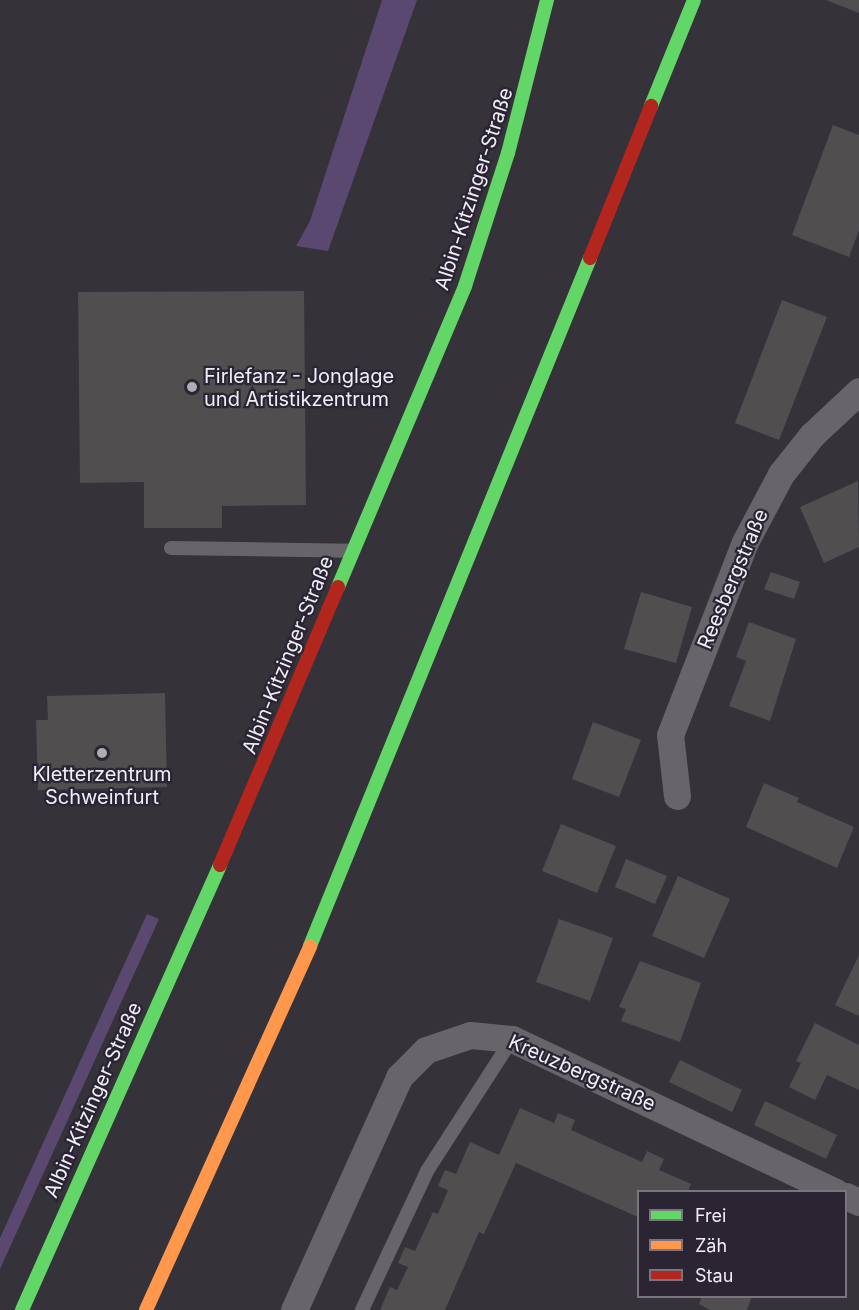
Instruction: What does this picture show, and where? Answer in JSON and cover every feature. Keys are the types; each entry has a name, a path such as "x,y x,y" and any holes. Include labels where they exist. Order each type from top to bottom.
{"main road":[{"name":"Albin-Kitzinger-Straße","path":"22,1310 257,781 469,274 508,153 547,0"},
{"path":"146,1310 322,920 694,0"}],"street":[{"name":"Reesbergstraße","path":"677,796 670,735 745,542 781,474 812,435 859,391"},
{"name":"Kreuzbergstraße","path":"294,1310 390,1095 410,1064 445,1041 470,1035 512,1039 834,1190"}],"lane":[{"path":"171,548 352,551"},
{"path":"362,1310 427,1171 512,1039"}],"shaded area":[{"path":"382,0 417,0 328,251 296,246 310,221"},
{"path":"147,914 159,919 0,1269 0,1238"}],"building":[{"path":"826,0 859,0 859,13"},
{"path":"833,125 859,135 859,230 849,257 792,235"},
{"name":"Firlefanz - Jonglage und Artistikzentrum","path":"304,291 306,505 222,506 222,528 144,528 144,482 80,483 78,292"},
{"path":"782,300 827,317 779,440 735,423"},
{"path":"858,481 859,547 824,563 800,507"},
{"path":"771,572 800,582 794,599 764,589"},
{"path":"641,592 692,607 676,663 624,649"},
{"path":"749,622 796,639 770,721 729,706 746,661 736,657"},
{"name":"Kletterzentrum Schweinfurt","path":"165,693 167,787 38,790 36,720 48,720 47,696"},
{"path":"593,722 641,740 619,797 572,779"},
{"path":"764,783 799,798 797,802 854,827 837,868 746,827"},
{"path":"561,824 616,846 597,893 542,871"},
{"path":"626,859 667,876 655,904 615,887"},
{"path":"678,876 730,899 704,958 652,936"},
{"path":"559,919 613,938 590,1001 536,982"},
{"path":"859,955 859,1016 835,1005"},
{"path":"640,961 701,983 680,1042 621,1021 626,1009 619,1007"},
{"path":"815,1023 859,1045 859,1090 827,1075 815,1100 789,1087 801,1063 796,1061"},
{"path":"680,1060 742,1090 732,1112 669,1082"},
{"path":"765,1101 837,1135 826,1159 754,1125"},
{"path":"520,1108 554,1123 558,1113 575,1120 571,1130 642,1162 647,1151 664,1159 659,1170 691,1184 688,1190 637,1190 637,1217 516,1163 484,1234 479,1232 445,1310 380,1310 390,1287 397,1290 408,1267 398,1263 405,1247 415,1251 433,1212 438,1214 448,1190 438,1186 445,1170 456,1174 470,1142 499,1155"},
{"path":"701,1298 751,1298 747,1310 710,1310 699,1304"}],"traffic: fast":[{"path":"338,587 465,286 508,153 547,0"},
{"path":"651,106 694,0"},
{"path":"310,946 590,258"},
{"path":"22,1310 220,865"}],"traffic: slow":[{"path":"146,1310 310,946"}],"traffic: jam":[{"path":"590,258 651,106"},
{"path":"220,865 338,587"}],"place":[{"name":"Firlefanz - Jonglage und Artistikzentrum","path":"192,387"},
{"name":"Kletterzentrum Schweinfurt","path":"102,753"}]}
